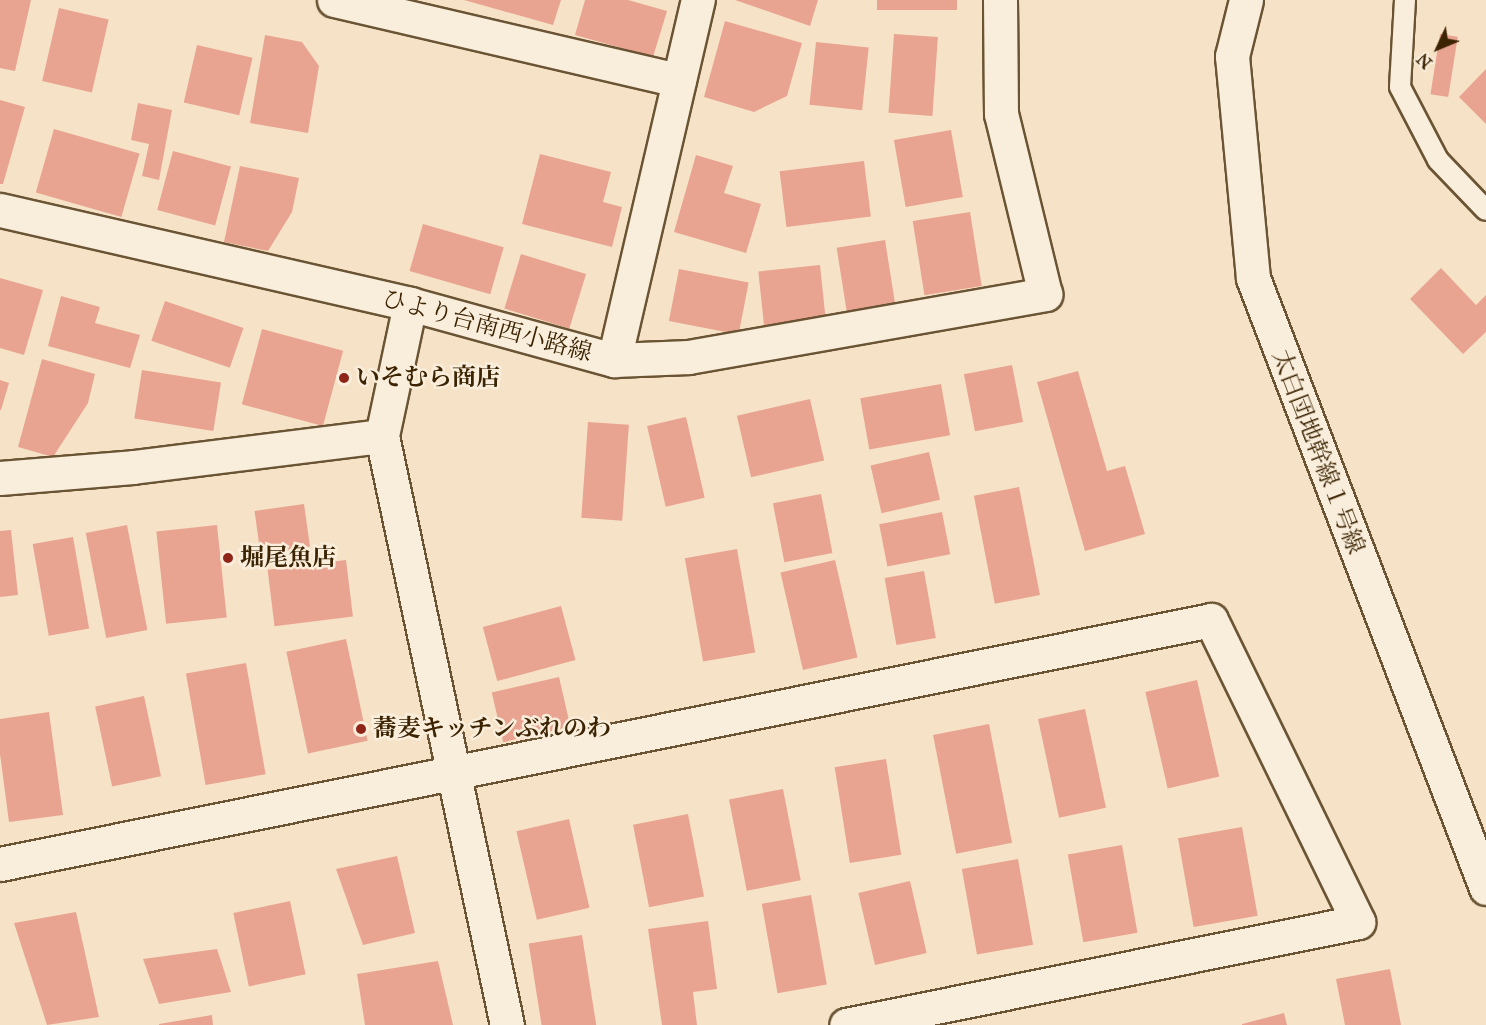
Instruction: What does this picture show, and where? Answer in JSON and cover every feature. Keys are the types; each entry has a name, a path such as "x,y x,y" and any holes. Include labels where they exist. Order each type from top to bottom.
{"street":[{"path":"334,0 679,80"},
{"name":"ひより台南西小路線","path":"0,210 410,304 614,360 698,0"},
{"path":"614,360 689,357 1045,294 1001,114 1000,0"},
{"name":"太白団地幹線１号線","path":"1246,0 1232,56 1253,278 1486,888"},
{"path":"410,304 382,436 456,770 507,1025"},
{"path":"0,478 133,467 382,436"},
{"path":"0,864 456,770 1211,620 1358,922 846,1025"}],"lane":[{"path":"1405,0 1400,87 1438,160 1486,210"}],"building":[{"path":"0,0 31,0 15,71 0,68"},
{"path":"464,0 561,0 553,25"},
{"path":"585,0 628,0 667,11 653,57 575,35"},
{"path":"735,0 818,0 810,26"},
{"path":"877,0 957,0 957,10 877,10"},
{"path":"59,8 109,19 92,93 42,81"},
{"path":"725,21 802,43 787,96 754,112 704,97"},
{"path":"894,34 938,37 932,116 888,113"},
{"path":"1440,34 1458,37 1448,97 1430,94"},
{"path":"265,35 302,42 319,66 308,133 250,123"},
{"path":"816,42 869,48 862,110 809,105"},
{"path":"197,45 253,58 239,115 184,102"},
{"path":"1486,69 1486,124 1459,97"},
{"path":"0,100 25,107 3,184 0,184"},
{"path":"138,103 172,110 159,180 142,176 149,144 131,140"},
{"path":"54,129 140,154 121,217 36,192"},
{"path":"951,130 963,197 906,207 894,140"},
{"path":"173,151 231,167 215,225 157,210"},
{"path":"540,154 611,172 603,202 622,207 612,247 522,224"},
{"path":"696,155 733,166 724,193 761,204 746,253 674,232"},
{"path":"864,161 871,217 786,227 780,171"},
{"path":"240,166 299,178 292,212 268,251 224,242"},
{"path":"970,212 982,286 924,295 913,221"},
{"path":"423,224 504,247 490,294 409,271"},
{"path":"885,240 895,305 847,313 837,248"},
{"path":"521,254 586,274 569,328 504,309"},
{"path":"820,265 826,319 764,325 758,271"},
{"path":"1441,268 1476,305 1486,295 1486,332 1463,354 1410,299"},
{"path":"679,269 749,283 739,335 669,321"},
{"path":"0,278 43,290 24,355 0,348"},
{"path":"61,296 100,307 95,323 140,335 130,368 48,346"},
{"path":"165,301 243,328 230,368 151,341"},
{"path":"262,329 343,351 323,426 242,404"},
{"path":"42,359 95,374 88,403 53,457 18,447"},
{"path":"1012,365 1023,422 975,431 964,374"},
{"path":"142,370 221,383 213,431 134,418"},
{"path":"1078,371 1107,471 1125,466 1145,534 1085,551 1037,382"},
{"path":"0,380 9,383 1,410 0,410"},
{"path":"941,384 950,435 869,449 860,398"},
{"path":"810,399 824,460 751,477 737,416"},
{"path":"686,417 705,498 666,507 647,426"},
{"path":"588,422 629,425 622,521 581,518"},
{"path":"929,452 940,500 882,513 871,465"},
{"path":"1019,487 1040,595 995,604 974,496"},
{"path":"821,494 832,553 784,562 773,503"},
{"path":"304,504 310,547 260,554 254,511"},
{"path":"942,512 950,554 887,566 879,524"},
{"path":"127,525 147,630 106,638 86,533"},
{"path":"217,525 227,617 166,624 156,531"},
{"path":"11,530 18,595 0,597 0,531"},
{"path":"73,537 89,629 49,636 33,544"},
{"path":"737,549 755,652 703,662 685,558"},
{"path":"346,560 353,617 275,626 268,570"},
{"path":"835,560 857,657 803,670 780,573"},
{"path":"924,571 936,638 896,645 885,578"},
{"path":"561,606 575,660 497,681 483,627"},
{"path":"346,639 368,741 308,753 286,652"},
{"path":"246,663 266,774 206,785 186,674"},
{"path":"559,677 570,727 503,742 492,693"},
{"path":"1197,680 1219,776 1168,788 1145,692"},
{"path":"144,696 161,776 112,787 95,706"},
{"path":"1085,709 1106,808 1059,818 1038,719"},
{"path":"49,712 63,815 9,822 0,754 0,719"},
{"path":"989,724 1012,843 956,854 933,735"},
{"path":"886,759 901,855 850,863 835,767"},
{"path":"783,789 801,880 747,891 729,799"},
{"path":"688,814 704,896 649,907 633,825"},
{"path":"569,819 589,908 537,920 516,831"},
{"path":"1242,827 1258,916 1194,927 1178,838"},
{"path":"1122,845 1137,933 1083,942 1068,855"},
{"path":"397,856 415,933 363,945 336,869"},
{"path":"1018,859 1033,945 977,955 962,869"},
{"path":"910,881 927,953 875,965 858,893"},
{"path":"811,895 827,985 778,993 762,904"},
{"path":"290,901 306,974 249,986 233,913"},
{"path":"76,912 99,1017 47,1025 14,923"},
{"path":"708,921 717,989 693,992 697,1025 662,1025 648,929"},
{"path":"582,935 596,1025 542,1025 529,943"},
{"path":"217,949 231,992 159,1004 143,959"},
{"path":"438,961 453,1025 365,1025 357,974"},
{"path":"1390,969 1401,1025 1345,1025 1336,979"},
{"path":"1284,1013 1287,1025 1242,1025 1242,1024"},
{"path":"212,1015 213,1025 159,1025 159,1024"}],"place":[{"name":"いそむら商店","path":"344,378"},
{"name":"堀尾魚店","path":"228,558"},
{"name":"蕎麦キッチンぶれのわ","path":"361,729"}]}
